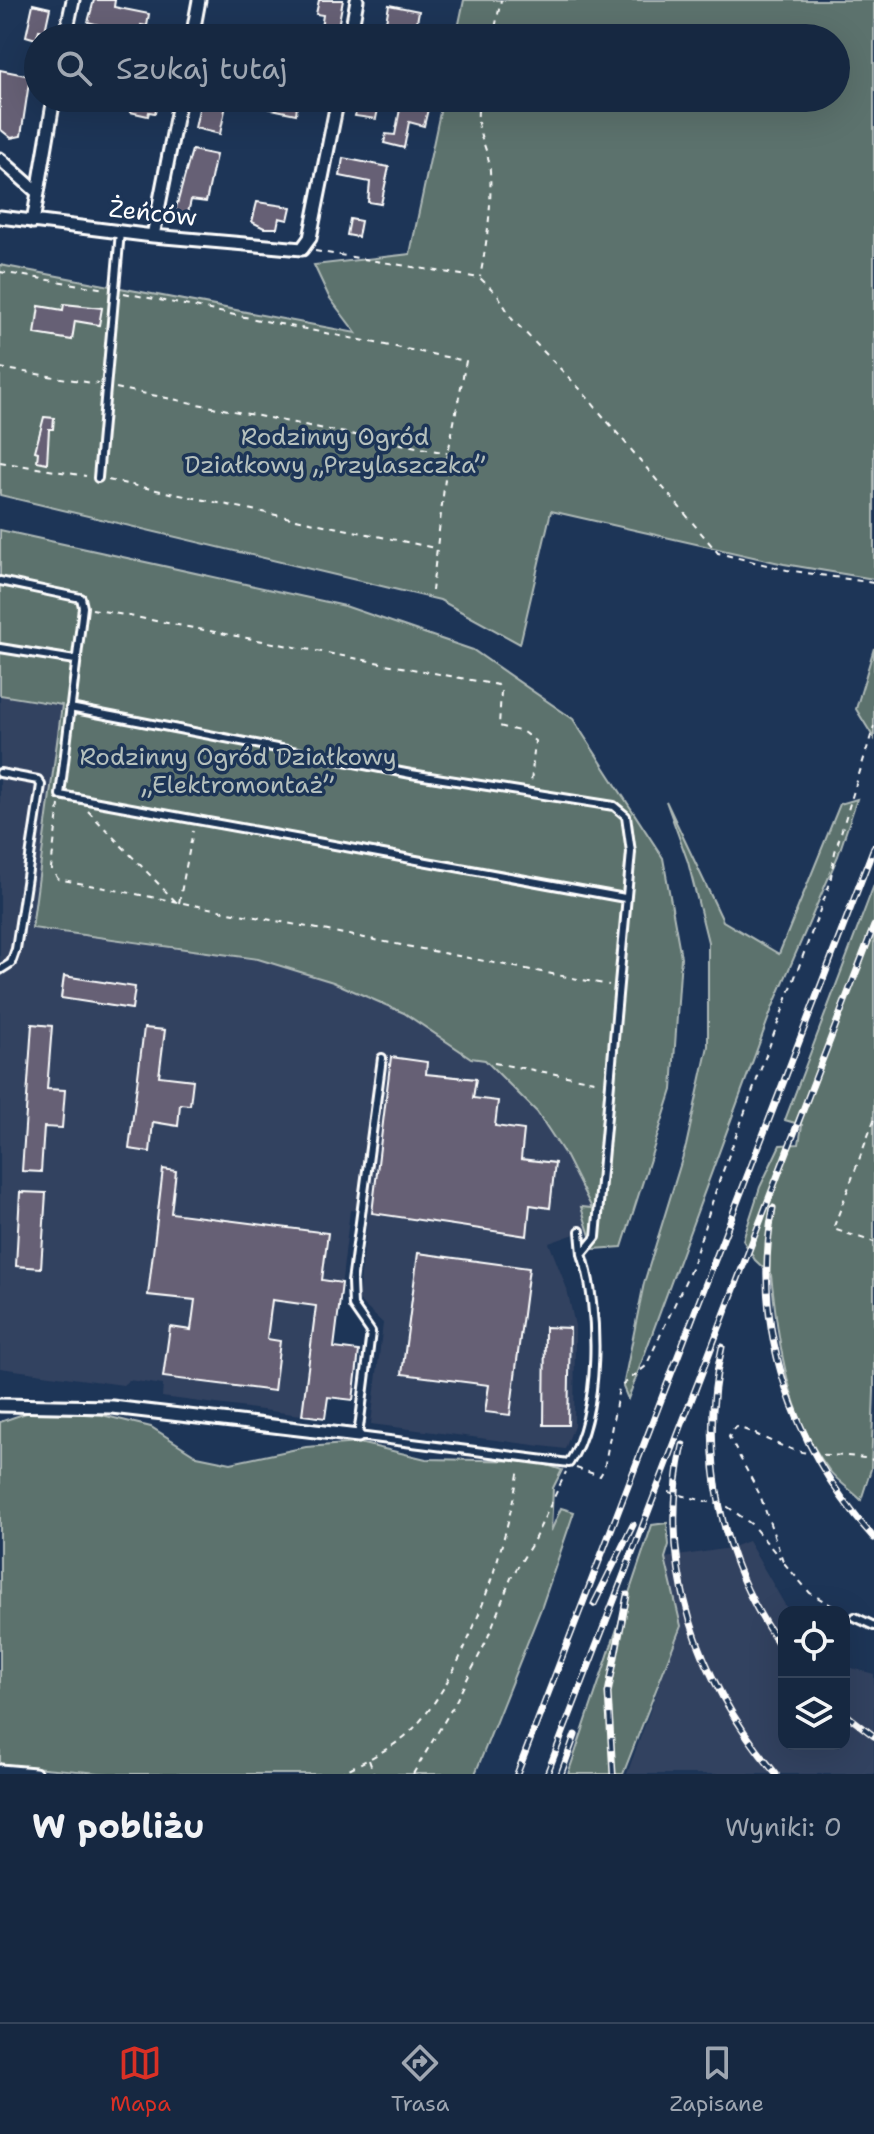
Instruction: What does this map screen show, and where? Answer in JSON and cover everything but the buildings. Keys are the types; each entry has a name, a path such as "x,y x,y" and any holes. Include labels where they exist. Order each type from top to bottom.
{"street":[{"path":"68,24 73,0"},
{"path":"195,24 199,0"},
{"path":"353,24 357,0"},
{"path":"33,222 51,112"},
{"path":"153,236 177,112"},
{"path":"302,249 310,238 335,112"},
{"path":"0,159 36,191"},
{"name":"Żeńców","path":"0,217 153,236 302,249"},
{"path":"0,1405 112,1407 358,1436"},
{"path":"0,1771 35,1774"}],"lane":[{"path":"98,478 109,386 120,232"},
{"path":"0,581 69,593 81,598 83,607 60,795 625,898"},
{"path":"0,648 75,660"},
{"path":"70,708 530,794 614,806 623,813 630,822 631,852 596,1237 582,1254"},
{"path":"0,773 38,780 41,785 16,949 11,963 0,970"},
{"path":"382,1058 352,1282 353,1306 371,1332 358,1436 569,1463 580,1442 593,1395 593,1301 580,1231"},
{"path":"855,1617 874,1626"}],"path":[{"path":"496,24 501,0"},
{"path":"477,112 475,120 490,167 489,236 480,278"},
{"path":"302,249 480,278 498,295 512,319 581,390 718,553 787,570 874,583"},
{"path":"0,272 117,291 466,361 448,453 432,591"},
{"path":"0,368 109,386 448,453"},
{"path":"0,462 98,478 436,549"},
{"path":"83,607 498,685 501,691 499,726 523,732 535,741 530,794"},
{"path":"413,1774 454,1705 486,1642 511,1578 554,1500 569,1463 600,1476 607,1461 619,1388 646,1366 691,1269 725,1164 830,883 835,852 874,726"},
{"path":"60,795 51,868 58,879 618,986"},
{"path":"76,798 178,904"},
{"path":"178,904 196,820"},
{"path":"494,1063 609,1083"},
{"path":"874,1120 833,1229 874,1242"},
{"path":"783,1561 760,1495 729,1437 732,1430 737,1427 749,1431 792,1450 874,1460"},
{"path":"339,1774 412,1730 435,1701 464,1649 506,1533 521,1455"},
{"path":"669,1492 728,1507 751,1524 810,1593 833,1606"},
{"path":"369,1758 374,1774"}],"shaded area":[{"path":"0,695 62,704 189,949 258,959 333,982 404,1013 471,1058 485,1060 537,1112 564,1153 592,1209 582,1208 589,1229 549,1243 567,1289 575,1326 574,1425 565,1449 371,1424 383,1323 358,1300 368,1213 350,1210 334,1347 359,1351 353,1400 328,1397 325,1418 162,1397 163,1385 129,1380 123,1385 0,1368"},
{"path":"748,1541 786,1606 778,1606 778,1750 850,1750 850,1668 874,1674 874,1774 627,1774 681,1626 665,1558 730,1548"}],"green space":[{"name":"Rodzinny Ogród Działkowy „Przylaszczka”","path":"464,0 874,0 874,579 784,564 551,511 520,644 440,600 0,495 0,265 356,333 329,297 314,265 410,254 440,112 850,112 850,24 459,24"},
{"name":"Rodzinny Ogród Działkowy „Elektromontaż”","path":"0,530 345,606 473,650 573,719 663,858 681,957 672,1090 622,1247 594,1249 581,1207 592,1208 564,1153 537,1112 485,1060 471,1058 404,1013 333,982 258,959 32,928 62,705 0,695"},
{"path":"874,648 874,738 856,709"},
{"path":"857,799 838,856 773,1006 628,1399 623,1387 644,1283 686,1146 708,1046 708,942 688,862 666,801 723,921 779,954 840,804"},
{"path":"874,885 874,1391 871,1469 861,1500 829,1470 803,1425 787,1377 771,1275 755,1260 743,1240 760,1187 780,1145 799,1144 802,1125 785,1120"},
{"path":"32,1411 102,1415 151,1427 197,1456 231,1463 306,1447 359,1443 426,1459 535,1461 562,1470 553,1488 551,1531 561,1508 574,1512 542,1606 475,1774 110,1774 0,1764 0,1422"},
{"path":"667,1523 669,1545 665,1558 681,1626 623,1774 568,1774 652,1525"}],"railway":[{"path":"517,1774 874,847"},
{"path":"547,1774 874,926"},
{"path":"773,1208 767,1254 768,1298 774,1342 785,1385 821,1466 874,1538"},
{"path":"722,1347 712,1427 720,1506 729,1544 744,1581 778,1642"},
{"path":"683,1445 676,1490 675,1535 680,1578 690,1620 705,1661 725,1701 776,1774"},
{"path":"594,1604 633,1525"},
{"path":"613,1774 608,1693 627,1595"},
{"path":"850,1718 874,1736"},
{"path":"561,1774 575,1735"}]}
